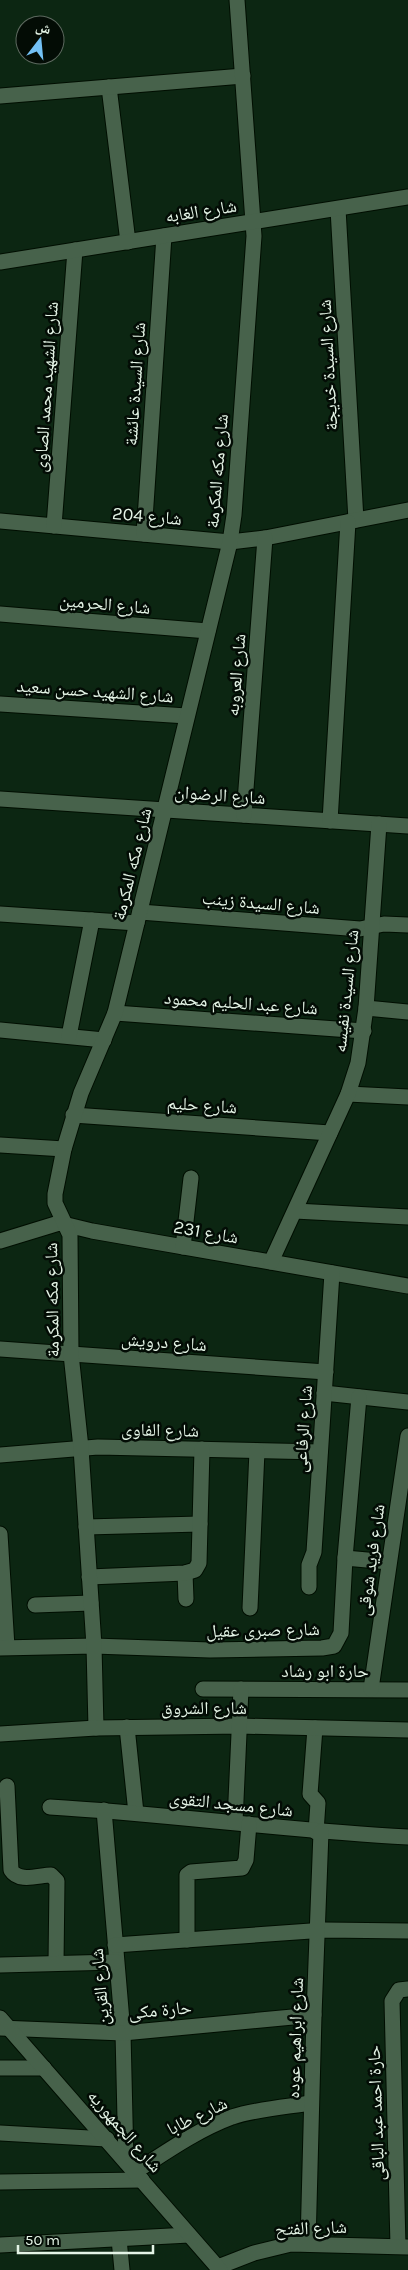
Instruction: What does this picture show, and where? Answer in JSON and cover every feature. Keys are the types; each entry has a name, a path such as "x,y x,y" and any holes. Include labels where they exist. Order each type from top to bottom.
{"street":[{"name":"شارع مكه المكرمة","path":"96,1728 94,1646 81,1448 71,1354 70,1242 66,1224 57,1211 55,1194 73,1115 116,1013 230,542 234,515 254,222 237,0"},
{"path":"0,96 243,76"},
{"path":"109,87 128,242"},
{"name":"شارع الغابه","path":"0,262 408,198"},
{"name":"شارع السيدة خديجة","path":"330,821 352,521 338,209"},
{"name":"شارع السيدة عائشة","path":"144,534 164,236"},
{"name":"شارع الشهيد محمد الصاوى","path":"54,526 75,250"},
{"name":"شارع 204","path":"0,521 230,542 265,538 408,510"},
{"name":"شارع العروبه","path":"244,815 265,538"},
{"name":"شارع الحرمين","path":"0,614 208,631"},
{"name":"شارع الشهيد حسن سعيد","path":"0,704 187,716"},
{"name":"شارع الرضوان","path":"0,799 408,826"},
{"name":"شارع السيدة نفيسه","path":"271,1262 348,1094 358,1063 364,1031 379,824"},
{"name":"شارع السيدة زينب","path":"0,914 92,920 138,918 360,929 384,924 408,926"},
{"path":"69,1036 92,920"},
{"path":"366,1008 408,1012"},
{"name":"شارع عبد الحليم محمود","path":"116,1013 364,1031"},
{"path":"0,1030 104,1040"},
{"path":"348,1094 408,1097"},
{"name":"شارع حليم","path":"73,1115 330,1133"},
{"path":"0,1145 64,1149"},
{"path":"183,1247 191,1178"},
{"path":"295,1211 408,1218"},
{"name":"شارع 231","path":"0,1240 53,1224 66,1224 92,1231 408,1286"},
{"name":"شارع الرفاعى","path":"309,1587 309,1565 314,1552 332,1273"},
{"name":"شارع درويش","path":"0,1349 326,1372"},
{"path":"324,1393 408,1402"},
{"name":"شارع صبرى عقيل","path":"4,1648 94,1646 210,1650 322,1648 334,1646 341,1633 345,1558 359,1397"},
{"name":"شارع فريد شوقى","path":"371,1689 408,1436"},
{"name":"شارع الفاوى","path":"0,1455 81,1448 320,1452"},
{"path":"89,1577 185,1573 195,1570 198,1563 202,1449"},
{"path":"250,1608 257,1450"},
{"path":"86,1527 200,1524"},
{"path":"0,1534 4,1648"},
{"path":"345,1558 389,1562"},
{"path":"185,1573 186,1600"},
{"path":"34,1605 91,1603"},
{"name":"حارة ابو رشاد","path":"203,1689 408,1690"},
{"path":"187,1940 187,1875 191,1872 242,1868 246,1860 242,1823 241,1689"},
{"name":"شارع الشروق","path":"0,1734 128,1727 240,1726 408,1730"},
{"path":"128,1727 136,1813"},
{"name":"شارع ابراهيم عوده","path":"308,2244 319,1832 318,1803 310,1794 315,1728"},
{"path":"7,1786 11,1870 17,1876 48,1875 56,1879 56,1963"},
{"name":"شارع مسجد التقوى","path":"50,1807 104,1810 319,1832 408,1837"},
{"name":"شارع القرين","path":"104,1810 134,2171"},
{"path":"115,1945 317,1931 408,1931"},
{"path":"0,1965 116,1962"},
{"name":"حارة احمد عبد الباقى","path":"403,2246 392,2001 399,1990 408,1989"},
{"name":"حارة مكى","path":"3,2024 122,2033 314,2014"},
{"name":"شارع الجمهوريه","path":"3,2024 44,2068 219,2269"},
{"path":"0,2068 44,2068"},
{"name":"شارع طابا","path":"134,2171 203,2130 226,2120 249,2112 312,2103"},
{"path":"0,2133 106,2139"},
{"path":"0,2182 134,2171"},
{"path":"0,2245 189,2234"},
{"path":"119,2239 122,2270"},
{"name":"شارع الفتح","path":"219,2269 273,2247 308,2244 403,2246"}]}
